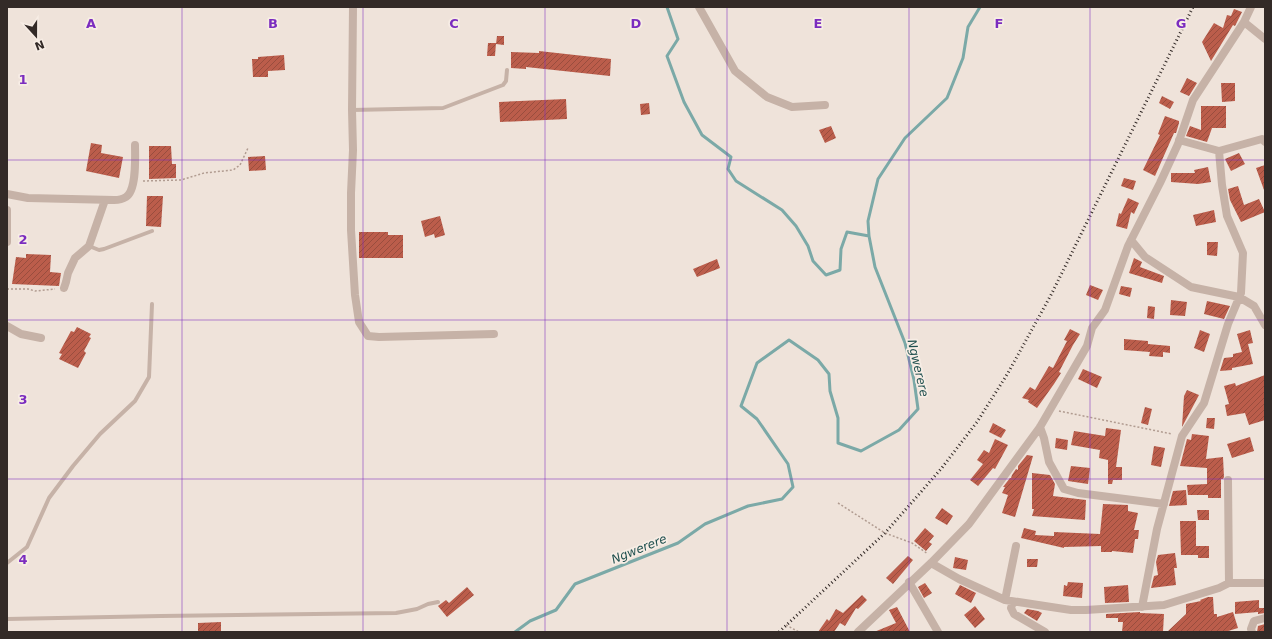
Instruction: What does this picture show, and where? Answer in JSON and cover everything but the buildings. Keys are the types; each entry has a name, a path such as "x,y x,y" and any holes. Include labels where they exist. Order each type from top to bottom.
{"street":[{"path":"353,7 353,150 351,230 355,295 359,322 368,336 379,338 494,334"},
{"path":"699,7 735,71 767,97 792,106 825,105"},
{"path":"860,631 969,524 1040,427 1087,346 1092,328 1105,310 1131,240 1160,183 1179,140 1193,100 1244,22 1251,7"},
{"path":"1244,22 1265,39"},
{"path":"1179,140 1220,150 1262,139 1265,142"},
{"path":"7,194 28,198 105,200 114,200 127,197 134,181 135,145"},
{"path":"1142,607 1157,529 1182,436 1204,403 1228,324 1241,293 1243,253 1227,216 1222,184 1220,150"},
{"path":"64,288 68,273 75,258 89,246 105,200"},
{"path":"7,210 7,242"},
{"path":"1131,240 1145,257 1191,287 1239,297 1254,306 1265,325"},
{"path":"7,326 21,334 41,338"},
{"path":"1040,427 1049,462 1064,489 1078,493 1164,504"},
{"path":"1228,480 1229,583"},
{"path":"1016,546 1009,601 1011,608 1014,614 1045,632"},
{"path":"933,561 966,582 1009,601 1071,610 1164,605 1219,588 1229,583 1265,583"},
{"path":"909,582 938,632"},
{"path":"1252,632 1251,629 1254,621 1265,618"}],"lane":[{"path":"352,110 443,108 503,84 506,81 507,70"},
{"path":"89,246 99,250 104,249 152,231"},
{"path":"7,563 27,547 49,498 73,466 100,434 135,401 149,377 152,304"},
{"path":"7,620 161,616 396,613 438,602"}],"path":[{"path":"134,181 181,180 204,173 233,170 240,165 248,148"},
{"path":"7,289 28,289 35,291 64,288"},
{"path":"1050,409 1182,436"},
{"path":"838,503 885,532 912,543 933,561"},
{"path":"786,625 799,632"}],"waterway":[{"path":"667,7 678,39 667,56 684,102 702,135 731,157 728,169 736,181 782,210 796,226 808,246 813,261 826,275 840,270 841,249 847,232 869,236"},
{"name":"Ngwerere","path":"515,632 530,621 556,610 575,584 678,543 705,524 748,506 782,499 793,487 788,464 757,419 741,406 757,363 789,340 818,360 829,374 830,391 838,418 838,443 861,451 899,430 918,409 914,380 905,343 875,267 869,236 868,221 878,179 905,138 947,98 963,58 968,27 980,7"}],"railway":[{"path":"779,632 885,533 941,469 977,422 1008,373 1052,293 1193,7"}]}
